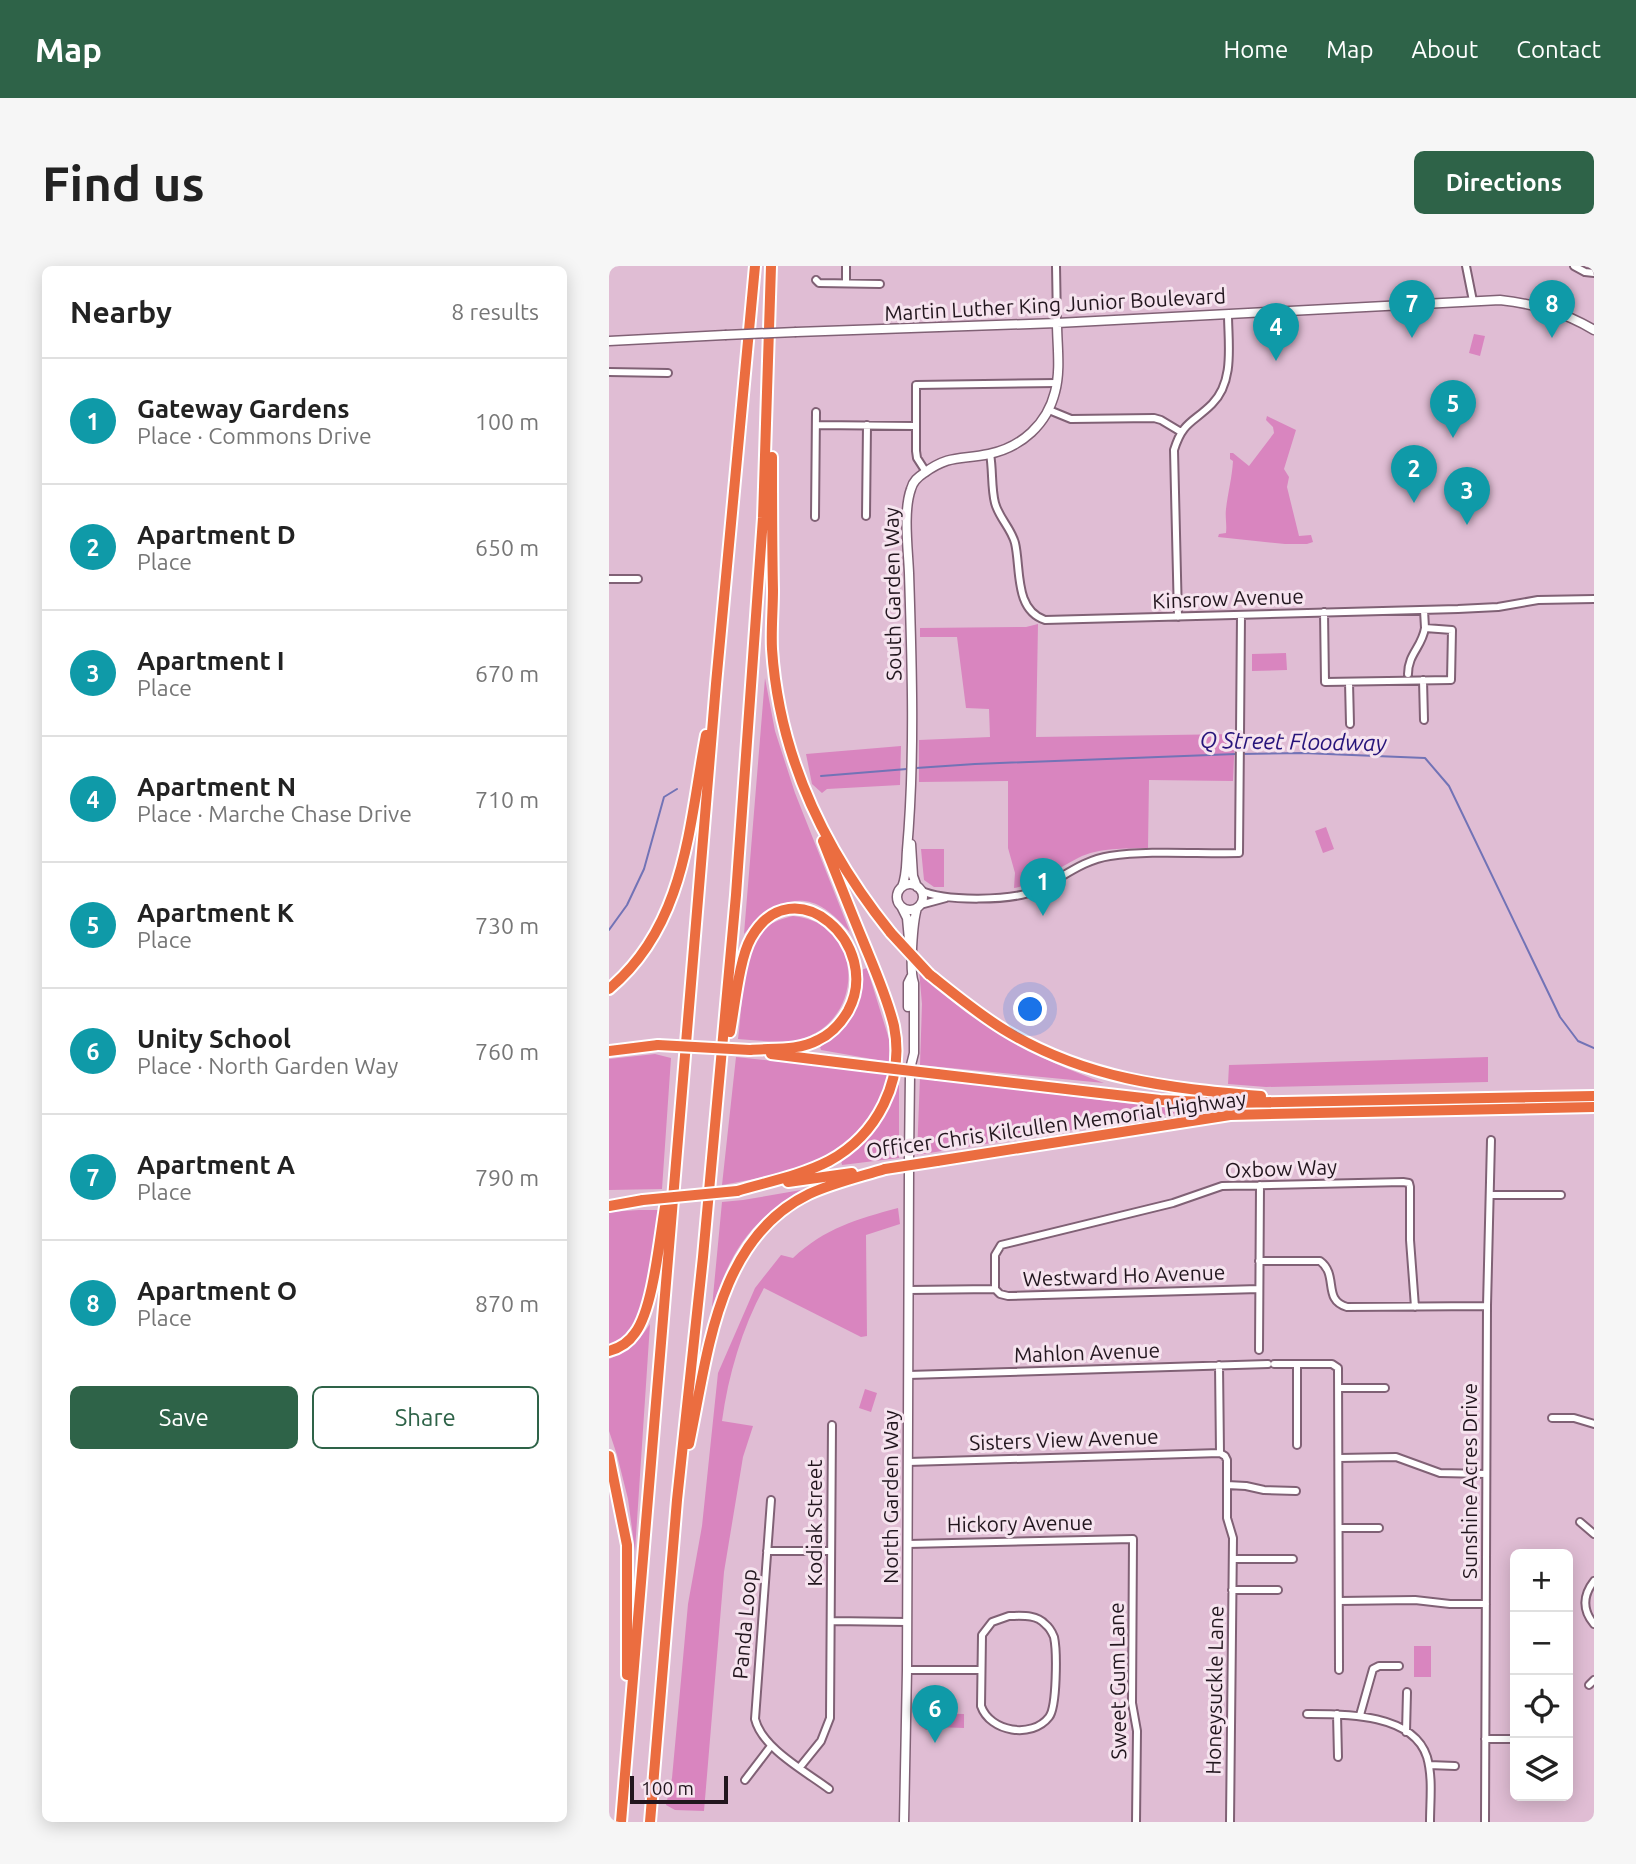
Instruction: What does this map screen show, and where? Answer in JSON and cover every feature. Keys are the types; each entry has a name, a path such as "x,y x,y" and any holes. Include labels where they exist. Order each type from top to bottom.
{"highway":[{"path":"621,1822 716,684 755,266"},
{"path":"650,1822 677,1500 719,1086 757,605 768,416 771,266"},
{"path":"737,1191 818,1166 852,1145 877,1117 895,1070 895,1034 887,1004 806,794 784,724 773,660 772,436 768,416"},
{"path":"609,989 649,944 673,900 685,857 716,684"},
{"path":"806,794 854,884 891,933 929,974 1003,1029 1070,1062 1104,1073 1175,1088 1320,1101"},
{"path":"719,1086 750,939 759,927 779,911 791,908 816,913 837,928 850,950 856,971 853,1000 833,1030 816,1041 788,1048 750,1050"},
{"name":"Officer Chris Kilcullen Memorial Highway","path":"609,1049 658,1045 750,1050 1160,1100 1226,1103 1594,1096"},
{"name":"Officer Chris Kilcullen Memorial Highway","path":"609,1199 643,1200 737,1191 1230,1115 1594,1107"},
{"path":"609,1351 619,1348 636,1332 647,1307 678,1136"},
{"path":"677,1500 715,1324 738,1261 760,1231 790,1206 836,1183 885,1169"},
{"path":"609,1206 643,1200"},
{"path":"609,1456 627,1545 626,1770"}],"street":[{"path":"846,266 846,283"},
{"path":"1056,266 1057,383 1049,410 1025,439 1010,448 990,454 950,458 935,464 926,472 917,457 916,385 1057,383"},
{"path":"1467,266 1473,301"},
{"path":"1574,266 1594,273"},
{"path":"816,279 819,283 880,284"},
{"name":"Martin Luther King Junior Boulevard","path":"609,341 1057,323 1500,300 1536,305 1572,317 1594,330"},
{"path":"1178,617 1174,450 1181,432 1195,417 1212,405 1223,389 1228,363 1228,314"},
{"path":"609,372 668,373"},
{"path":"1049,410 1071,419 1154,418 1181,432"},
{"path":"815,517 816,412"},
{"path":"815,425 915,426"},
{"path":"866,516 867,425"},
{"name":"Kinsrow Avenue","path":"990,454 995,504 1014,538 1023,595 1033,614 1045,620 1424,610 1492,607 1538,600 1594,599"},
{"name":"South Garden Way","path":"911,960 918,906 922,898 913,878 910,830 908,500 913,482 926,472"},
{"path":"609,579 638,579"},
{"path":"1408,674 1408,663 1419,647 1425,628 1424,610"},
{"path":"1324,612 1325,682 1451,680 1452,630 1425,628"},
{"path":"902,887 910,885 951,897 1011,897 1027,894 1085,864 1111,856 1239,853 1241,615"},
{"path":"1423,680 1424,720"},
{"path":"1349,682 1350,724"},
{"name":"South Garden Way","path":"910,830 906,876 897,897 907,918 911,976 914,983 914,1053 911,1065 908,1053 908,983 911,976"},
{"path":"902,908 910,910 951,897"},
{"path":"909,1158 910,1075"},
{"name":"Sunshine Acres Drive","path":"1485,1822 1487,1306 1492,1140"},
{"name":"North Garden Way","path":"904,1822 909,1172"},
{"name":"Oxbow Way","path":"995,1289 995,1252 1005,1243 1173,1203 1222,1186 1409,1183 1415,1307"},
{"path":"1259,1350 1260,1185"},
{"path":"1490,1195 1561,1195"},
{"path":"1259,1261 1320,1261 1330,1272 1333,1298 1343,1306 1487,1306"},
{"name":"Westward Ho Avenue","path":"909,1290 995,1289 1008,1296 1259,1289"},
{"path":"1297,1364 1297,1445"},
{"name":"Mahlon Avenue","path":"908,1375 1335,1364 1338,1368 1339,1388"},
{"name":"Honeysuckle Lane","path":"1219,1365 1220,1453 1226,1458 1227,1518 1233,1535 1230,1822"},
{"path":"1339,1670 1339,1388 1385,1388"},
{"path":"1552,1418 1574,1418 1594,1424"},
{"name":"Kodiak Street","path":"800,1767 821,1741 830,1718 832,1425"},
{"name":"Sisters View Avenue","path":"908,1462 1220,1453"},
{"path":"1339,1458 1396,1457 1440,1473 1486,1474"},
{"path":"1227,1485 1296,1491"},
{"name":"Panda Loop","path":"771,1500 754,1712 759,1731 771,1746 829,1789"},
{"path":"1580,1522 1594,1534"},
{"path":"1339,1528 1379,1528"},
{"name":"Hickory Avenue","path":"908,1544 1133,1539"},
{"name":"Sweet Gum Lane","path":"1133,1539 1132,1703 1137,1731 1136,1822"},
{"path":"767,1551 831,1551"},
{"path":"1233,1559 1293,1559"},
{"path":"1594,1581 1588,1589 1585,1604 1594,1624"},
{"path":"1232,1590 1278,1590"},
{"path":"1339,1601 1415,1600 1486,1604"},
{"path":"1009,1616 1029,1616 1042,1621 1051,1630 1054,1642 1054,1706 1050,1716 1039,1725 1028,1729 1004,1728 991,1722 981,1706 980,1670 981,1639 989,1624 1009,1616"},
{"path":"831,1621 907,1622"},
{"path":"1360,1715 1373,1669 1379,1666 1399,1666"},
{"path":"907,1670 980,1670"},
{"path":"1406,1732 1407,1692"},
{"path":"1307,1714 1360,1715 1406,1732 1420,1744 1429,1765 1430,1822"},
{"path":"1337,1714 1338,1757"},
{"path":"1485,1740 1510,1739"},
{"path":"745,1780 771,1746"},
{"path":"1429,1765 1455,1766"}],"shaded area":[{"path":"1474,334 1485,336 1480,356 1469,353"},
{"path":"1267,416 1296,430 1284,469 1289,477 1287,487 1299,536 1311,535 1313,542 1285,544 1218,537 1219,534 1226,533 1226,509 1233,461 1230,459 1230,453 1249,466 1274,433 1273,427 1266,420"},
{"path":"1038,624 1036,737 1235,734 1233,781 1149,780 1148,848 1112,849 1086,854 1039,880 1014,888 1015,873 1008,848 1008,781 919,782 919,740 990,737 989,709 966,708 957,637 920,637 920,628 1026,627"},
{"path":"1286,653 1287,670 1252,671 1252,654"},
{"path":"765,678 775,731 795,793 850,932 825,909 802,901 780,905 770,910 744,934"},
{"path":"901,746 900,785 827,789 822,793 812,784 806,754"},
{"path":"1326,827 1334,849 1323,853 1315,831"},
{"path":"921,849 944,849 944,887 934,887 924,880"},
{"path":"793,916 817,923 834,936 845,954 848,974 846,995 836,1014 820,1030 798,1040 776,1042 738,1039 745,980 753,949 767,927"},
{"path":"867,968 889,1039 889,1062 821,1050 820,1047 840,1031 853,1014 860,995 861,970"},
{"path":"919,970 939,990 981,1023 1028,1050 1104,1083 920,1065 922,1004"},
{"path":"655,1054 671,1058 662,1189 609,1190 609,1059"},
{"path":"736,1057 889,1073 873,1113 860,1130 844,1144 806,1164 763,1177 722,1185"},
{"path":"1488,1057 1488,1082 1266,1087 1228,1084 1229,1065"},
{"path":"920,1077 1132,1104 1198,1108 917,1155"},
{"path":"896,1085 899,1085 899,1158 842,1165 841,1160 876,1128"},
{"path":"801,1190 768,1214 745,1239 727,1269 712,1307 722,1202"},
{"path":"898,1208 900,1224 866,1235 867,1336 861,1337 764,1288 743,1336 732,1370 722,1421 753,1426 743,1457 724,1572 704,1811 675,1810 666,1805 672,1778 688,1604 702,1526 718,1373 755,1288 781,1255 793,1258 829,1232"},
{"path":"658,1210 647,1287 634,1324 623,1337 609,1346 609,1212"},
{"path":"650,1324 635,1551 628,1499 609,1431 609,1359 633,1345"},
{"path":"865,1389 877,1393 871,1412 859,1408"},
{"path":"1414,1646 1431,1646 1431,1677 1414,1677"},
{"path":"919,1713 964,1714 964,1728 936,1727 935,1730 926,1730 919,1725"}],"waterway":[{"name":"Q Street Floodway","path":"1241,754 1303,753 1425,758 1449,786 1560,1017 1578,1041 1594,1048"},
{"name":"Q Street Floodway","path":"916,768 1236,754"},
{"name":"Q Street Floodway","path":"821,776 907,769"},
{"name":"Q Street Floodway","path":"609,930 627,905 644,869 664,797 677,789"}],"place":[{"name":"Apartment A","path":"1412,338"},
{"name":"Apartment O","path":"1552,338"},
{"name":"Apartment N","path":"1276,361"},
{"name":"Apartment K","path":"1453,438"},
{"name":"Apartment D","path":"1414,503"},
{"name":"Apartment I","path":"1467,525"},
{"name":"Gateway Gardens","path":"1043,916"},
{"name":"Unity School","path":"935,1743"}]}
